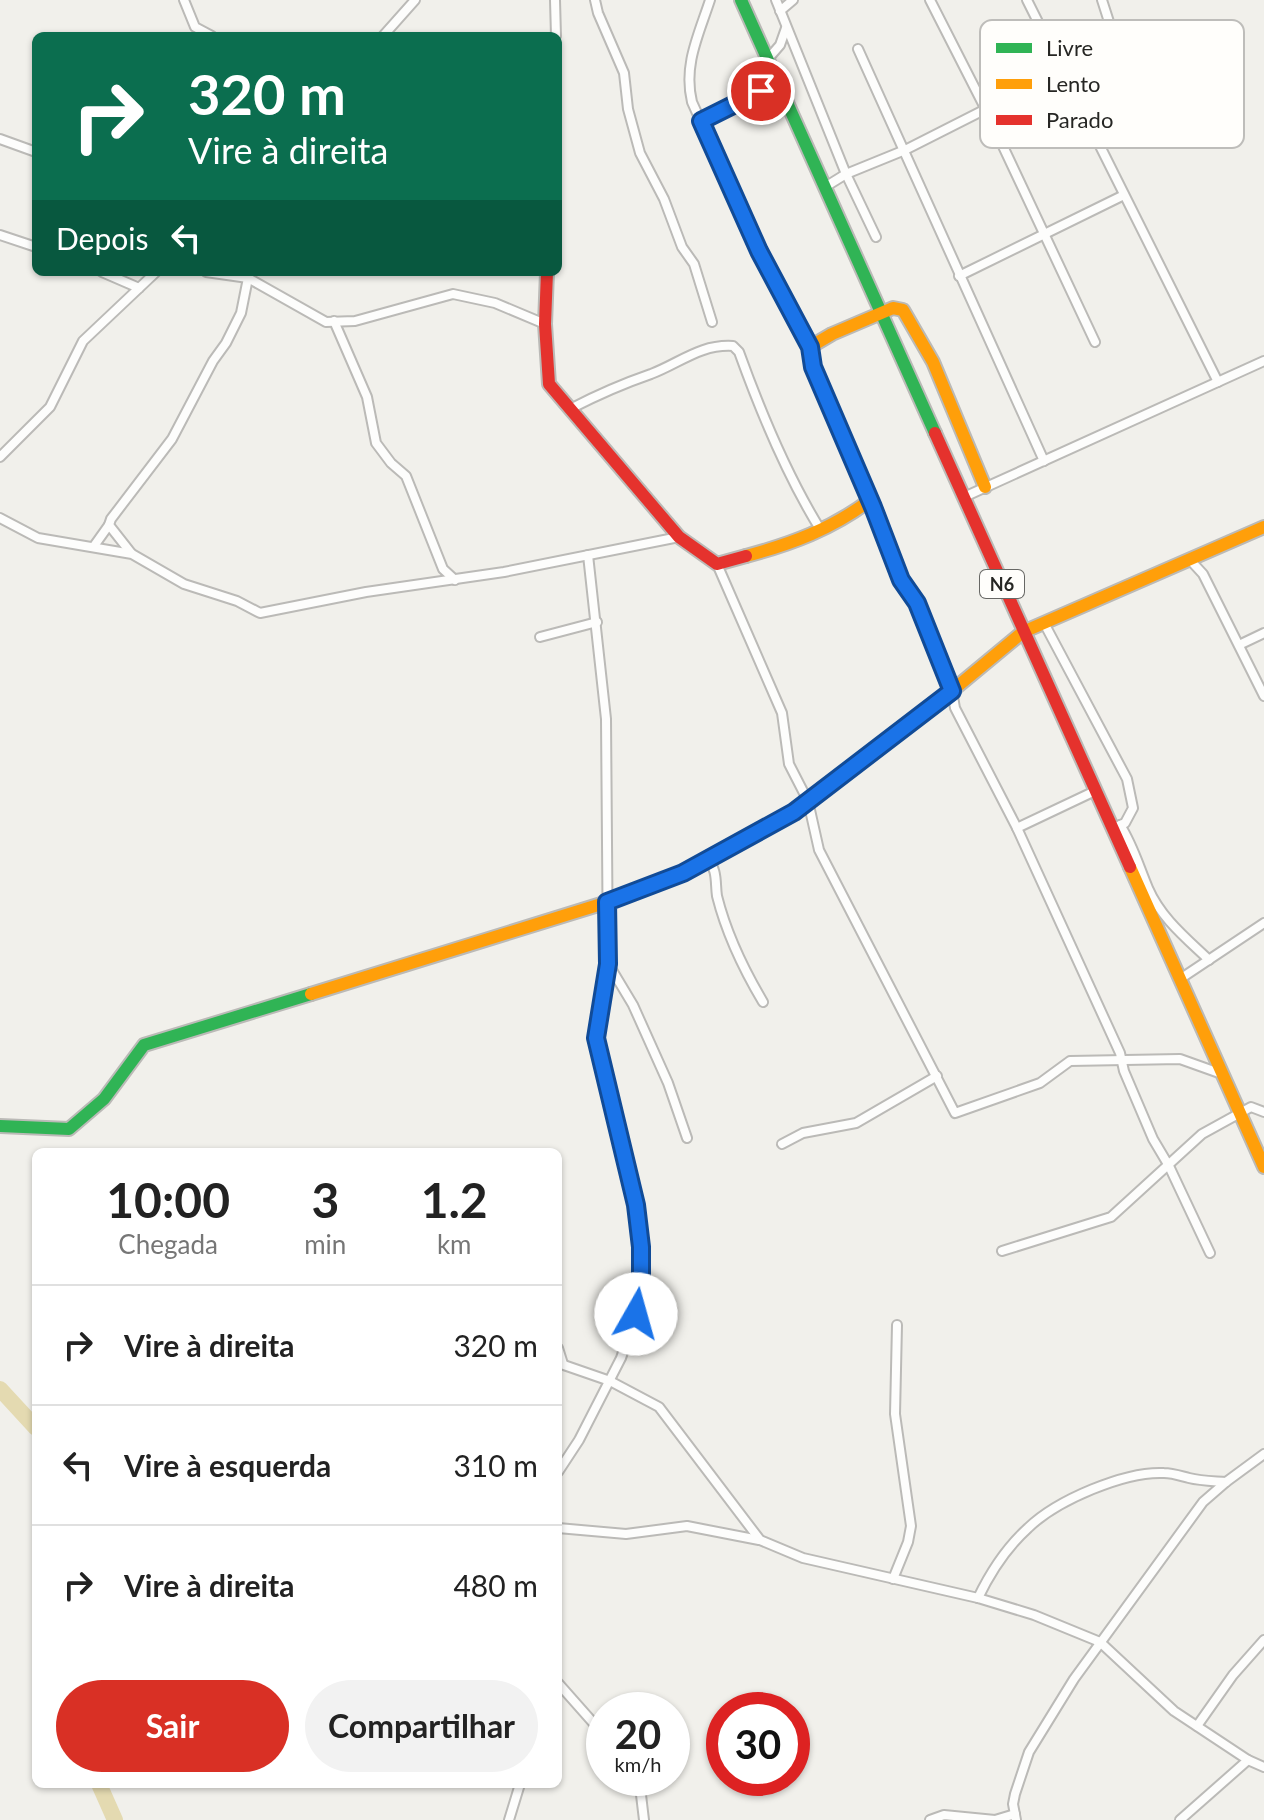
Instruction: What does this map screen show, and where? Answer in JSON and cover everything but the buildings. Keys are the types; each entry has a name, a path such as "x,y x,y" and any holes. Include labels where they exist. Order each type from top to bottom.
{"main road":[{"name":"N6","path":"741,0 1095,791 1116,827 1179,980 1264,1167"},
{"path":"547,276 545,324 549,384 679,537 717,564 788,545 859,509 870,500 813,367 810,347 832,334 893,308 903,310 933,362 985,487"},
{"path":"0,1126 69,1129 104,1099 144,1045 607,902 683,873 794,812 952,691 1023,632 1264,527"}],"street":[{"path":"184,0 195,27 204,32"},
{"path":"387,32 415,0"},
{"path":"555,0 556,32"},
{"path":"595,0 624,73 628,109 640,153 664,199 682,247 694,264 712,322"},
{"path":"710,0 689,67 688,84 701,121 759,251 810,347"},
{"path":"776,0 846,174 876,237"},
{"path":"780,11 793,0"},
{"path":"930,0 980,98"},
{"path":"1027,0 1037,20"},
{"path":"1102,0 1108,20"},
{"path":"767,60 780,45 786,27"},
{"path":"858,49 1044,461"},
{"path":"701,121 777,83"},
{"path":"824,188 846,174 905,150 980,111"},
{"path":"0,139 32,151"},
{"path":"1004,148 1095,342"},
{"path":"1101,148 1218,382"},
{"path":"959,276 1124,195"},
{"path":"0,235 32,246"},
{"path":"111,276 139,288"},
{"path":"0,457 50,407 83,341 152,276"},
{"path":"234,276 248,278 326,322 355,321 453,294 495,303 545,324"},
{"path":"94,546 129,492 172,439 241,313 248,278"},
{"path":"334,321 367,397 376,443 406,476 443,569 455,580"},
{"path":"570,409 624,382 673,364 694,351 733,346 739,352 769,430 797,490 820,529"},
{"path":"963,498 1264,361"},
{"path":"870,500 901,580 917,603 952,691 955,708 1017,828 1122,1061 1153,1139 1210,1253"},
{"path":"0,518 38,538 132,554 184,584 237,601 260,613 679,537"},
{"path":"109,525 132,554"},
{"path":"562,1466 610,1381 636,1314 641,1283 636,1205 596,1038 608,964 606,719 588,555"},
{"path":"1191,561 1203,574 1264,696"},
{"path":"717,564 777,698 789,764 808,801 819,850 955,1113 1040,1083 1070,1061 1180,1059 1222,1074"},
{"path":"540,637 597,622"},
{"path":"1044,623 1127,779 1133,808 1125,823 1116,827 1131,841 1149,891 1167,919 1209,960"},
{"path":"1239,645 1264,633"},
{"path":"1017,828 1095,791"},
{"path":"707,860 715,870 718,898 725,921 763,1002"},
{"path":"1179,980 1264,923"},
{"path":"608,964 633,1005 676,1104 687,1138"},
{"path":"782,1144 803,1133 856,1123 937,1076"},
{"path":"1002,1251 1111,1217 1202,1134 1251,1107 1264,1112"},
{"path":"893,1579 911,1526 895,1414 897,1325"},
{"path":"562,1365 610,1381 659,1407 760,1540"},
{"path":"930,1820 944,1815 995,1820 1015,1817 1015,1794 1029,1752 1100,1642 1203,1502 1264,1454"},
{"path":"978,1598 989,1575 1028,1527 1054,1508 1102,1486 1140,1475 1166,1473 1226,1482"},
{"path":"562,1528 626,1534 687,1526 760,1540 803,1558 978,1598 1034,1615 1100,1642 1174,1711 1248,1760 1264,1767"},
{"path":"1197,1726 1233,1675 1264,1640"},
{"path":"562,1688 586,1715"},
{"path":"1180,1820 1190,1817 1248,1760"},
{"path":"509,1820 519,1788"},
{"path":"641,1796 644,1820"}],"waterway":[{"path":"0,1389 32,1424"},
{"path":"101,1788 115,1820"}],"traffic: fast":[{"path":"741,0 935,433"},
{"path":"611,901 683,873 794,812 924,714"},
{"path":"0,1126 69,1129 104,1099 144,1045 311,994"}],"traffic: slow":[{"path":"746,556 811,534 870,500 813,367 810,347 832,334 893,308 903,310 933,362 985,487"},
{"path":"924,714 1023,632 1264,527"},
{"path":"1130,867 1264,1167"},
{"path":"311,994 611,901"}],"traffic: jam":[{"path":"547,276 545,324 549,384 679,537 717,564 746,556"},
{"path":"935,433 1130,867"}],"route":[{"path":"636,1314 641,1283 636,1205 596,1038 608,964 607,902 683,873 794,812 952,691 917,603 901,580 813,367 810,347 759,251 701,121 761,91"}]}
